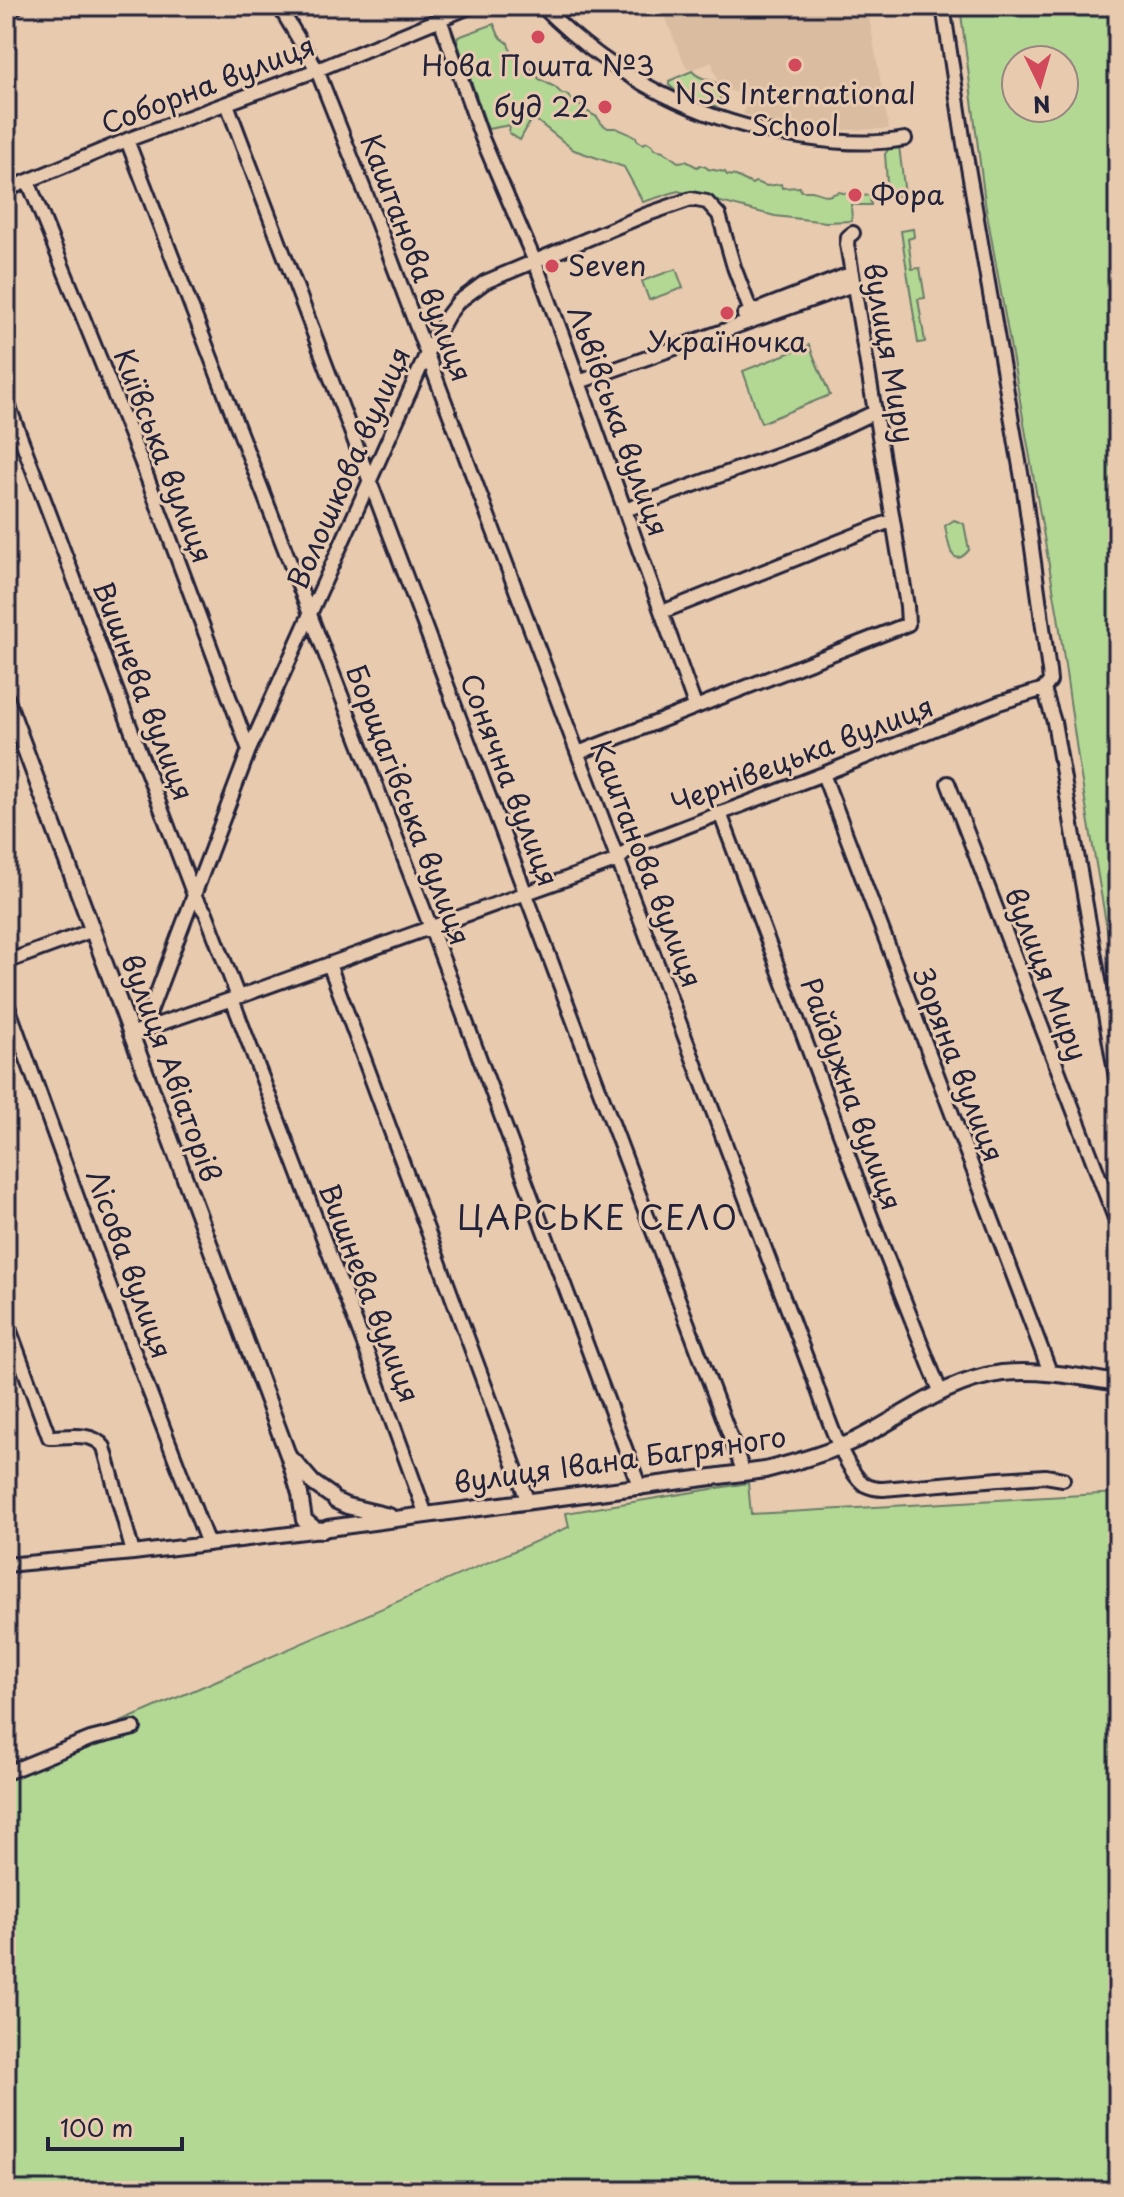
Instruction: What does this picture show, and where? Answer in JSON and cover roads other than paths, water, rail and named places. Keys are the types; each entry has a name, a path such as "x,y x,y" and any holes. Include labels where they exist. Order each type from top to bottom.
{"main road":[{"name":"вулиця Авіаторів","path":"6,698 93,930 136,1032 288,1455 302,1509"},
{"name":"вулиця Івана Багряного","path":"325,1529 640,1488 792,1463 857,1439 940,1391 1001,1374 1050,1372 1118,1383"},
{"name":"вулиця Авіаторів","path":"288,1455 313,1483 333,1498"},
{"path":"322,1493 333,1498 339,1509 334,1524 325,1529 309,1526 302,1509 307,1499 322,1493"},
{"name":"вулиця Івана Багряного","path":"333,1498 347,1506 398,1518"}],"street":[{"path":"6,11 17,6"},
{"name":"Каштанова вулиця","path":"279,6 317,70 840,1446 852,1469 863,1483 883,1489 1045,1476 1063,1479"},
{"name":"Соборна вулиця","path":"6,190 127,140 317,70 472,6"},
{"path":"542,6 572,35 619,70 651,89 715,118 778,135 835,142 905,139"},
{"path":"943,6 1024,490 1049,671 1050,681 1044,689 1054,722 1118,1089"},
{"name":"Львівська вулиця","path":"440,19 482,138 535,262 695,706"},
{"name":"Сонячна вулиця","path":"227,104 610,1111 744,1473"},
{"name":"Борщагівська вулиця","path":"127,140 431,928 640,1488"},
{"name":"Київська вулиця","path":"28,181 141,461 249,750"},
{"name":"Волошкова вулиця","path":"136,1032 195,898 249,750 427,353 458,302 485,282 691,199 707,202 719,215 753,316"},
{"name":"вулиця Миру","path":"695,706 908,624 847,244 848,237 853,233"},
{"path":"579,382 675,348 679,339 753,316 852,279"},
{"name":"Вишнева вулиця","path":"6,399 195,898 206,913 426,1515"},
{"path":"625,510 809,443 875,412"},
{"path":"662,612 893,520"},
{"name":"Чернівецька вулиця","path":"136,1032 618,860 630,848 999,703 1044,689"},
{"path":"578,753 695,706"},
{"name":"Зоряна вулиця","path":"823,774 1050,1372"},
{"name":"вулиця Миру","path":"948,783 1118,1226"},
{"name":"Райдужна вулиця","path":"720,813 875,1227 940,1391"},
{"path":"6,962 93,930"},
{"path":"329,964 528,1502"},
{"name":"Лісова вулиця","path":"6,1001 118,1310 208,1544"},
{"path":"6,1320 49,1437 90,1436 99,1440 104,1447 133,1553"},
{"path":"274,1536 297,1522 302,1509"},
{"name":"вулиця Івана Багряного","path":"6,1565 325,1529"},
{"path":"6,1773 90,1739 134,1728"}],"place":[{"name":"Нова Пошта №3","path":"538,37"},
{"name":"NSS International School","path":"795,65"},
{"name":"буд 22","path":"605,107"},
{"name":"Фора","path":"855,195"},
{"name":"Seven","path":"552,266"},
{"name":"Україночка","path":"727,313"}],"district":[{"name":"ЦАРСЬКЕ СЕЛО","path":"598,1219"}]}
